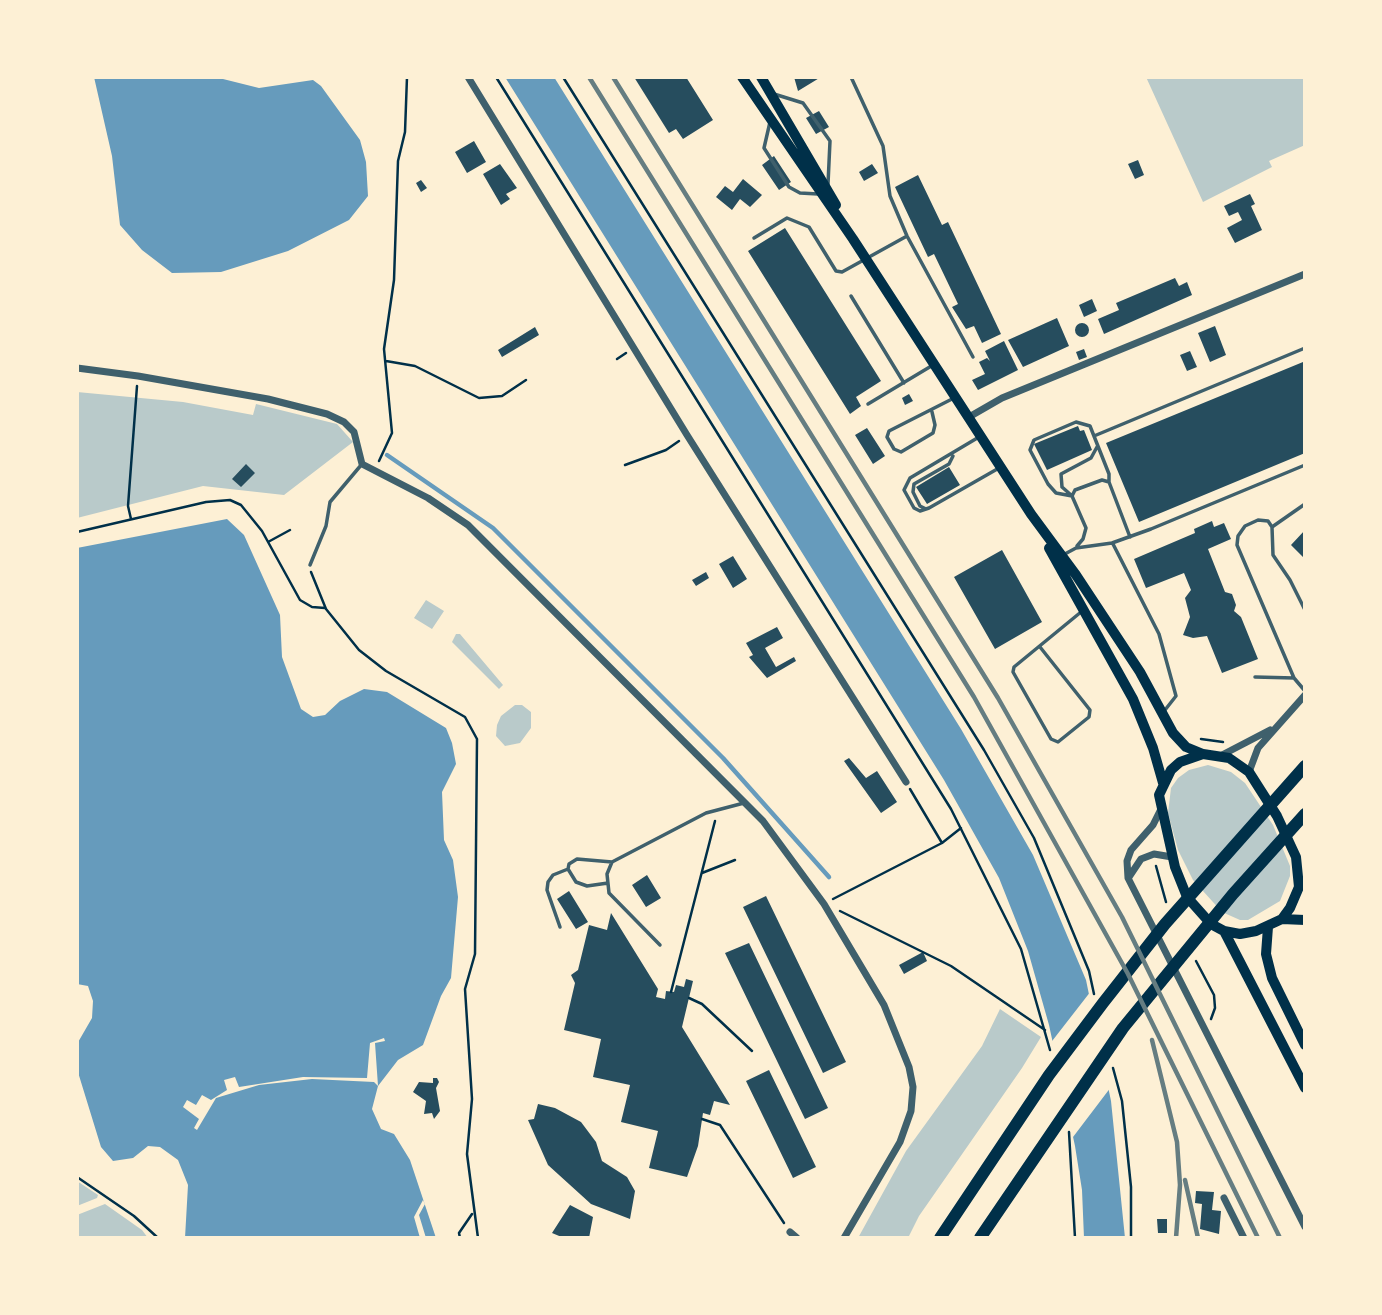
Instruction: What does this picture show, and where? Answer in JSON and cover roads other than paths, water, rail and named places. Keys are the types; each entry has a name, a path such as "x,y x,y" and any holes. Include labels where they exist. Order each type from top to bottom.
{"highway":[{"path":"940,1238 1049,1075 1166,924 1303,770"},
{"path":"980,1238 1064,1125 1131,1018 1226,902 1305,814"}],"main road":[{"path":"742,77 825,192"},
{"path":"761,77 853,239 1031,514 1140,672 1160,714 1177,739 1203,754 1220,756 1238,763 1249,772 1287,834 1302,884 1282,919 1268,927 1240,934 1224,931 1211,924 1193,905 1172,857 1160,811 1159,795 1163,783 1180,762 1203,754"},
{"path":"1031,514 1133,699 1149,734 1163,783"},
{"path":"1282,919 1305,920"},
{"path":"1268,927 1266,954 1272,978 1305,1045"},
{"path":"1224,931 1305,1088"}],"street":[{"path":"468,77 687,435 906,782"},
{"path":"969,417 1002,398 1305,274"},
{"path":"77,368 268,399 327,414 344,422 354,432 362,464 373,472 400,482 468,525 746,802 780,840 824,904 884,1005 909,1067 913,1087 911,1111 900,1142 844,1238"},
{"path":"1249,772 1254,754 1305,693"},
{"path":"1220,756 1276,726"},
{"path":"1160,811 1153,825 1131,850 1127,861 1128,878 1305,1227"},
{"path":"1128,878 1141,859 1154,854 1172,857"},
{"path":"1224,1198 1244,1238"},
{"path":"790,1232 797,1238"}],"lane":[{"path":"851,77 883,146 890,196 907,236 973,357"},
{"path":"771,94 803,103 830,141 825,192 800,192 789,187 764,148 771,120"},
{"path":"754,238 787,218 809,227 836,271 842,272 907,236"},
{"path":"851,296 904,383"},
{"path":"1094,436 1305,348"},
{"path":"868,404 935,364"},
{"path":"932,412 935,425 933,433 901,452 894,449 887,437 889,431 932,412 956,397"},
{"path":"1072,496 1056,493 1048,484 1030,450 1030,444 1076,422 1090,426 1130,537"},
{"path":"981,435 954,454 910,478 904,490 915,508 920,511 927,509 1001,467"},
{"path":"1076,548 1083,539 1086,528 1072,496 1062,487 1061,474 1091,458 1098,445"},
{"path":"927,509 920,506 913,487 949,464 954,454"},
{"path":"310,565 326,526 330,502 362,464"},
{"path":"1062,556 1076,548 1112,543 1130,537 1305,465"},
{"path":"1072,496 1075,490 1102,480 1109,482"},
{"path":"1272,527 1305,504"},
{"path":"1305,610 1290,580 1273,555 1272,527 1268,521 1258,520 1245,526 1238,536 1237,545 1293,678 1305,693"},
{"path":"1112,543 1153,618 1175,689 1173,702 1160,714"},
{"path":"1040,647 1090,710 1089,717 1058,742 1051,739 1013,675 1014,667 1083,611"},
{"path":"1255,677 1293,678"},
{"path":"608,883 587,886 576,882 568,869 569,864 578,859 612,862 706,813 746,802"},
{"path":"612,862 607,874 609,893 660,945"},
{"path":"560,927 547,890 548,882 553,875 568,869"}],"water":[{"path":"94,77 215,77 259,88 313,80 321,86 360,140 366,162 368,196 349,220 288,251 221,272 172,273 142,250 120,225 112,156"},
{"path":"505,77 554,77 961,729 1033,855 1086,980 1111,1101 1125,1238 1084,1238 1082,1190 1075,1146 1049,1025 1028,951 999,878 944,780"},
{"path":"227,519 244,535 280,615 282,657 301,709 313,717 325,715 340,701 364,689 387,692 446,728 452,743 456,764 442,792 444,840 453,860 458,897 451,978 441,996 423,1045 398,1060 378,1086 372,1109 381,1129 394,1134 410,1160 436,1238 185,1238 188,1185 178,1160 160,1147 148,1146 133,1158 113,1161 101,1147 77,1069 77,1044 92,1018 93,1001 88,986 77,984 77,548"}],"waterway":[{"path":"387,455 493,528 723,758 829,877"}],"railway":[{"path":"589,77 974,697 1128,974 1258,1238"},
{"path":"613,77 998,698 1122,917 1280,1238"},
{"path":"1152,1040 1177,1142 1180,1185 1176,1238"},
{"path":"1185,1180 1198,1238"}]}
